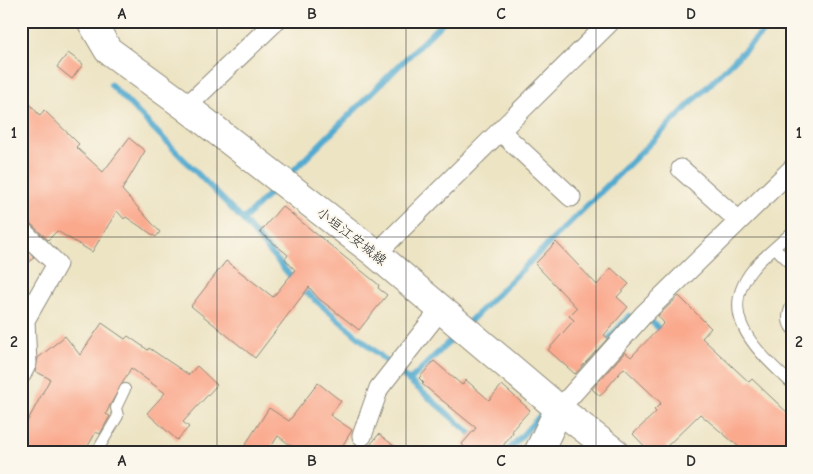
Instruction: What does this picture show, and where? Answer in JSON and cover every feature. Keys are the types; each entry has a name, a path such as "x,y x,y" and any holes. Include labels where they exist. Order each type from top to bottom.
{"main road":[{"name":"小垣江安城線","path":"90,21 108,50 186,107 376,254 560,409 616,453"},
{"path":"538,453 560,409"}],"street":[{"path":"186,107 276,21"},
{"path":"376,254 611,21"},
{"path":"500,131 571,197"},
{"path":"681,169 739,221"},
{"path":"560,409 643,315 792,169"},
{"path":"21,230 57,264 25,320 27,363 21,375"},
{"path":"362,436 379,388 403,358 447,314"}],"lane":[{"path":"792,232 757,264 746,279 738,300 739,317 744,332 753,345 792,384"},
{"path":"775,248 792,265"},
{"path":"792,304 788,312 789,326 792,329"},
{"path":"96,453 118,416 116,408 126,389"}],"building":[{"path":"68,53 83,64 72,79 57,67"},
{"path":"21,93 40,116 44,110 79,144 76,147 103,172 129,138 145,151 122,190 160,232 156,237 126,217 124,219 117,211 92,252 57,231 48,240 29,222 21,219"},
{"path":"282,206 379,285 378,288 387,295 359,330 318,298 309,287 255,358 191,306 226,261 273,297 295,270 285,259 288,255 260,232"},
{"path":"556,242 597,285 611,268 629,284 617,297 628,307 604,335 608,338 575,374 548,350 574,320 569,316 577,308 535,264"},
{"path":"21,246 34,257 21,272"},
{"path":"679,296 711,328 702,338 749,382 752,379 792,417 792,453 746,453 700,414 660,453 651,453 633,434 656,412 654,410 661,403 624,368 600,396 592,389 625,352 631,357 664,323 658,316"},
{"path":"102,323 125,339 128,336 148,350 149,348 189,375 197,366 217,385 183,422 189,427 177,440 147,413 165,393 131,368 106,414 110,416 100,434 96,432 84,453 21,453 21,436 50,379 35,371 38,358 65,336 80,355"},
{"path":"434,361 462,385 466,380 489,400 502,385 530,410 512,430 513,432 498,453 469,453 462,444 476,428 422,384 424,383 419,378"},
{"path":"318,383 341,401 330,415 352,430 338,453 301,453 278,436 267,453 240,453 269,408 289,421"},
{"path":"379,434 403,453 364,453"}],"waterway":[{"path":"287,177 444,21"},
{"path":"467,324 774,21"},
{"path":"111,85 243,220 298,285 477,439"},
{"path":"243,220 278,185"},
{"path":"610,338 629,316"},
{"path":"651,321 663,333"},
{"path":"409,381 458,333"},
{"path":"506,453 539,417"}]}
